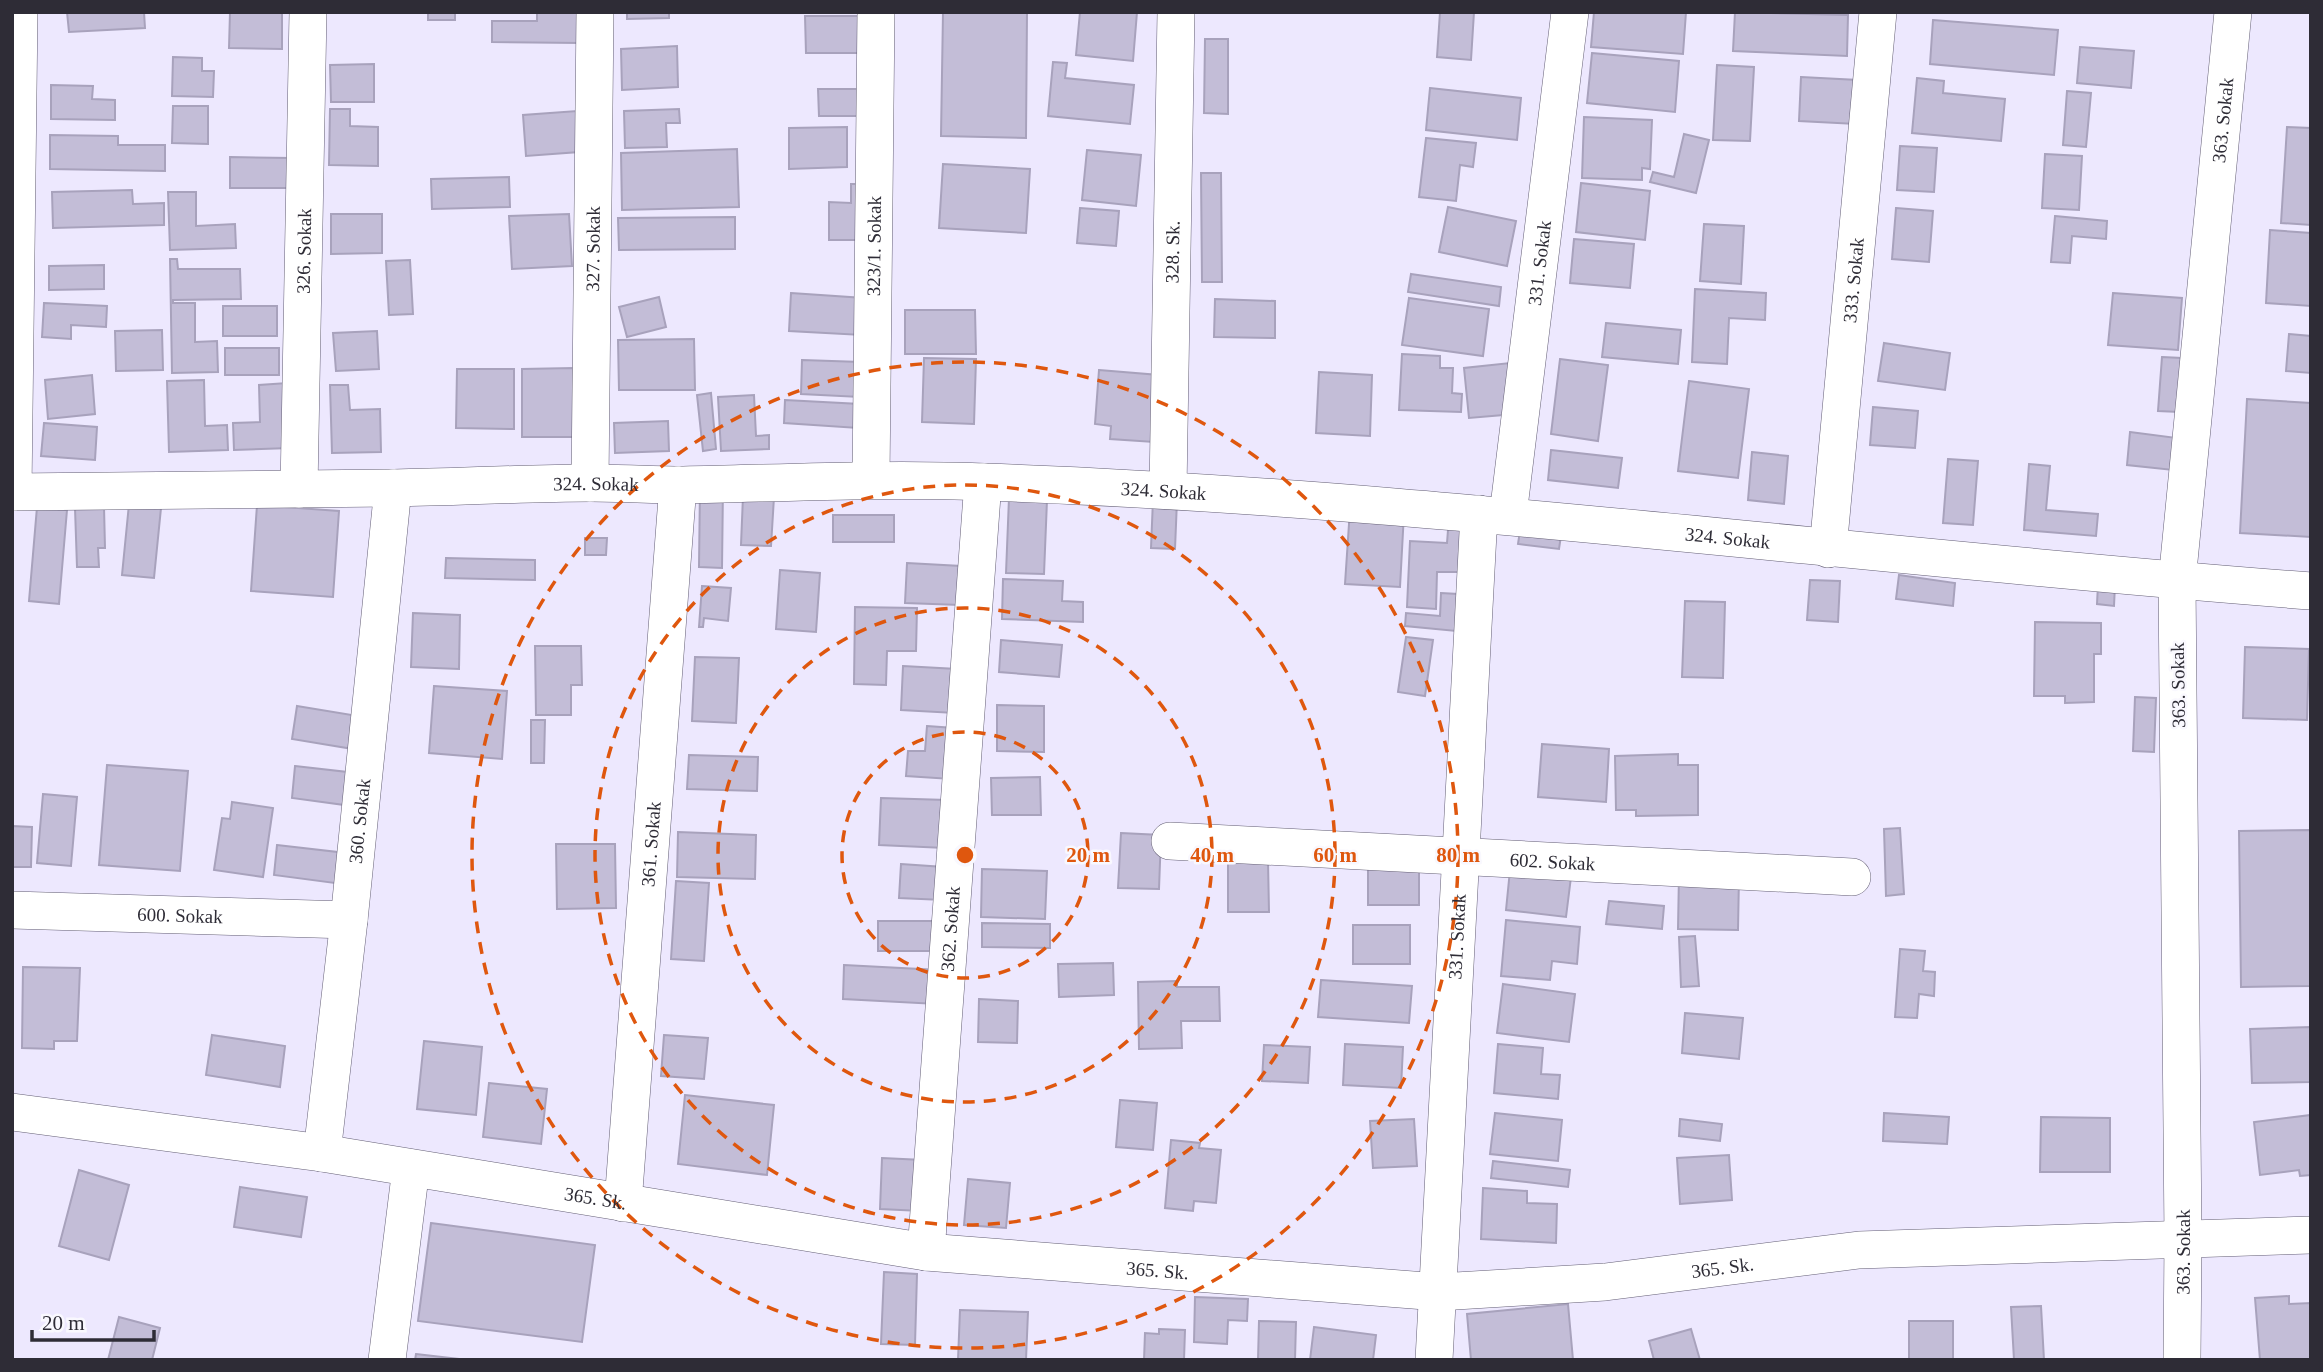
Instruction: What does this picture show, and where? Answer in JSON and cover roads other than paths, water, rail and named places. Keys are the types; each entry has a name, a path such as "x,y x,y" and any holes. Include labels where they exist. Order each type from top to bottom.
{"street":[{"path":"13,492 19,12"},
{"name":"326. Sokak","path":"299,489 309,12"},
{"name":"327. Sokak","path":"590,483 595,12"},
{"name":"323/1. Sokak","path":"871,480 876,12"},
{"name":"328. Sk.","path":"1168,490 1176,12"},
{"name":"331. Sokak","path":"1434,1360 1461,856 1493,514 1570,12"},
{"name":"333. Sokak","path":"1828,549 1878,12"},
{"name":"363. Sokak","path":"2182,1360 2177,581 2233,12"},
{"name":"324. Sokak","path":"13,492 590,483 678,485 871,480 983,482 1168,490 1493,514 1828,549 2311,591"},
{"name":"362. Sokak","path":"926,1252 983,482"},
{"name":"361. Sokak","path":"623,1203 678,485"},
{"name":"360. Sokak","path":"322,1153 349,920 393,488"},
{"name":"602. Sokak","path":"1170,841 1852,877"},
{"name":"600. Sokak","path":"12,910 349,920"},
{"name":"365. Sk.","path":"12,1112 322,1153 926,1252 1438,1292 1605,1282 1859,1250 2311,1235"},
{"path":"387,1360 411,1168"}]}
